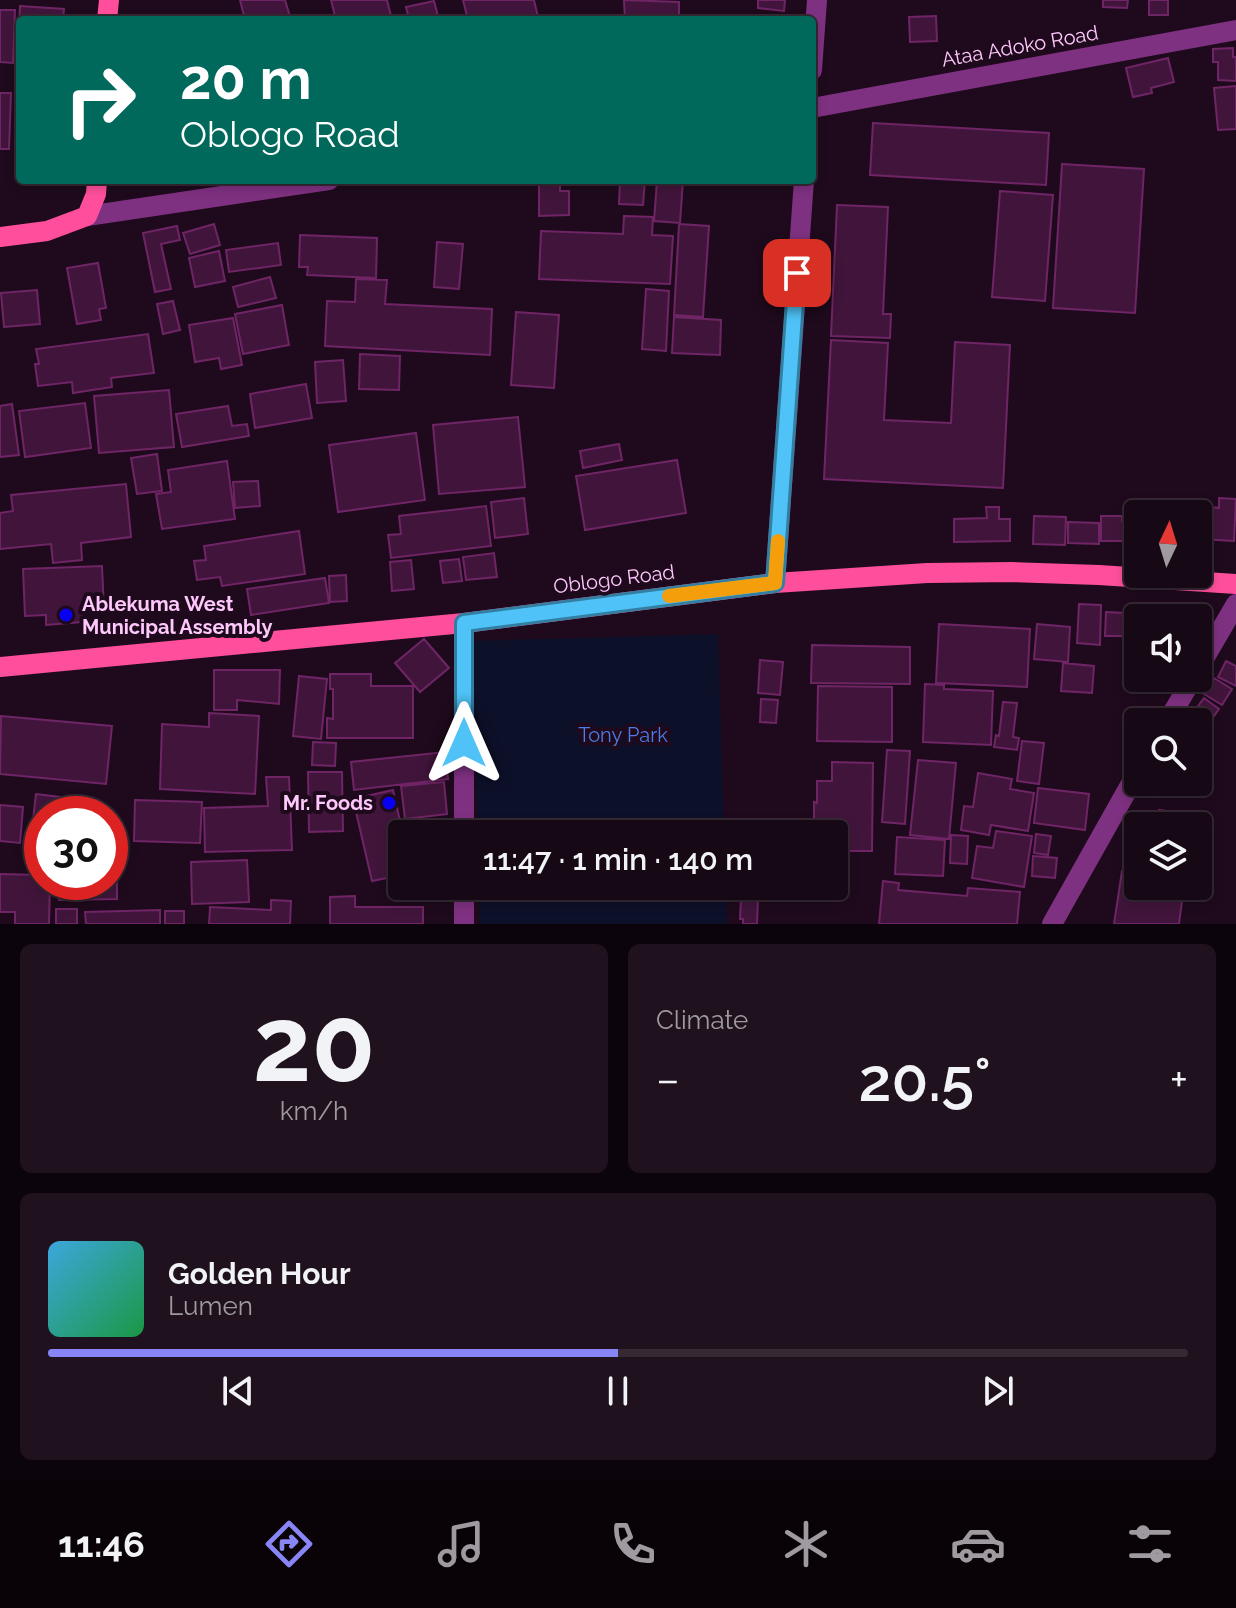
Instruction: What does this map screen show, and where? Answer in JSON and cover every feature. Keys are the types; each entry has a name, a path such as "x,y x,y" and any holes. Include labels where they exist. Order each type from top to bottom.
{"main road":[{"path":"0,237 47,231 87,216 97,184"},
{"name":"Oblogo Road","path":"0,667 464,623 775,583 927,573 1012,572 1236,584"}],"street":[{"name":"Ataa Adoko Road","path":"816,107 1236,30"},
{"path":"87,216 302,184"},
{"path":"775,583 804,184"},
{"path":"1212,645 1236,604"},
{"path":"464,623 464,820"},
{"path":"1052,924 1124,796"},
{"path":"464,900 464,924"}],"green space":[{"name":"Tony Park","path":"718,634 724,820 478,820 472,641"},
{"path":"479,900 726,900 727,924 480,924"}],"building":[{"path":"240,0 285,0 290,16 244,16"},
{"path":"331,0 387,0 391,16 335,16"},
{"path":"463,0 534,0 538,16 467,16"},
{"path":"624,0 679,2 679,16 625,16"},
{"path":"758,0 785,0 784,11 758,8"},
{"path":"1103,0 1128,0 1127,8 1103,7"},
{"path":"1149,0 1168,0 1168,15 1149,15"},
{"path":"434,1 438,16 404,16 408,15 406,7"},
{"path":"20,6 64,9 63,16 19,16"},
{"path":"0,10 15,10 13,63 0,62"},
{"path":"936,16 937,41 910,42 909,17"},
{"path":"1233,48 1236,81 1218,80 1218,62 1213,62 1213,49"},
{"path":"1168,58 1174,82 1151,88 1152,93 1133,97 1126,68"},
{"path":"1236,86 1236,129 1218,130 1214,88"},
{"path":"0,93 11,93 9,149 0,149"},
{"path":"873,123 1049,133 1046,185 870,175"},
{"path":"1062,164 1144,169 1135,313 1053,308"},
{"path":"539,184 560,184 560,191 569,191 569,215 539,216"},
{"path":"620,184 645,184 643,205 619,204"},
{"path":"657,184 683,184 680,223 654,221"},
{"path":"1000,191 1053,195 1045,301 992,297"},
{"path":"837,205 888,207 883,314 891,314 890,338 831,336"},
{"path":"624,216 653,217 652,235 673,236 670,284 539,279 541,231 623,234"},
{"path":"214,224 220,245 190,254 183,233"},
{"path":"679,224 709,226 703,317 674,315"},
{"path":"177,226 180,240 161,244 171,289 155,292 143,233"},
{"path":"300,235 377,238 376,278 307,275 308,267 299,267"},
{"path":"437,242 463,244 459,289 434,287"},
{"path":"278,243 281,265 229,272 226,250"},
{"path":"219,251 225,281 195,287 189,258"},
{"path":"98,263 106,308 99,309 101,320 77,324 67,268"},
{"path":"270,277 276,298 238,307 233,287"},
{"path":"356,279 387,280 385,304 492,309 490,355 325,346 327,301 355,302"},
{"path":"646,289 669,291 666,351 642,349"},
{"path":"37,290 40,324 4,327 1,293"},
{"path":"173,301 180,330 163,334 157,304"},
{"path":"282,305 289,345 243,354 235,314"},
{"path":"516,312 559,315 554,388 511,385"},
{"path":"674,317 721,320 720,355 672,353"},
{"path":"233,318 242,365 221,369 219,358 195,362 189,325"},
{"path":"148,334 154,373 111,378 112,387 73,393 72,382 38,386 36,349"},
{"path":"831,340 888,343 884,420 951,423 955,342 1010,345 1003,488 824,479"},
{"path":"360,354 400,356 399,390 359,389"},
{"path":"343,360 346,401 317,403 315,362"},
{"path":"306,384 312,418 255,428 250,394"},
{"path":"169,390 174,447 99,453 94,396"},
{"path":"85,403 91,448 25,457 19,411"},
{"path":"12,404 19,455 0,457 0,406"},
{"path":"228,406 232,426 247,424 249,436 182,447 176,414"},
{"path":"518,417 525,487 439,494 433,425"},
{"path":"416,433 425,500 338,512 329,445"},
{"path":"619,444 622,460 583,468 580,451"},
{"path":"157,454 162,491 137,494 131,458"},
{"path":"677,460 686,513 585,530 576,476"},
{"path":"227,461 235,519 162,529 156,494 171,492 168,470"},
{"path":"258,481 260,506 235,508 233,482"},
{"path":"126,484 131,537 81,543 82,560 53,563 51,544 0,549 0,513 13,511 11,495"},
{"path":"524,498 528,534 495,538 491,502"},
{"path":"1219,498 1236,499 1234,541 1212,540 1212,507 1219,508"},
{"path":"486,506 491,546 391,558 388,535 401,534 399,516"},
{"path":"986,507 999,507 999,519 1010,519 1010,541 954,542 954,519 987,518"},
{"path":"1034,516 1066,517 1065,545 1033,544"},
{"path":"1101,516 1122,516 1124,541 1101,541"},
{"path":"1068,522 1099,523 1099,544 1068,543"},
{"path":"299,531 305,574 222,586 220,577 197,580 194,561 206,560 204,546"},
{"path":"494,553 497,577 466,580 463,557"},
{"path":"459,559 462,581 443,583 440,561"},
{"path":"411,560 414,589 392,591 390,562"},
{"path":"102,566 104,610 82,610 82,622 46,625 46,615 25,616 23,569"},
{"path":"346,575 347,601 330,602 329,576"},
{"path":"325,578 329,603 251,615 247,589"},
{"path":"1079,604 1101,605 1100,645 1077,643"},
{"path":"1106,612 1124,613 1124,636 1105,636"},
{"path":"939,624 1030,629 1027,687 936,683"},
{"path":"1037,624 1070,627 1068,662 1034,659"},
{"path":"424,639 449,668 420,692 395,663"},
{"path":"812,645 910,647 910,684 811,683"},
{"path":"760,660 783,662 780,695 758,693"},
{"path":"1226,661 1236,666 1236,686 1218,677"},
{"path":"1063,663 1094,666 1092,693 1061,691"},
{"path":"214,670 280,670 279,704 237,700 237,710 214,710"},
{"path":"330,674 371,674 371,686 413,686 413,738 327,738 327,718 333,719"},
{"path":"299,676 327,679 321,739 293,736"},
{"path":"1214,678 1232,689 1222,705 1204,694 1212,692"},
{"path":"925,684 944,685 944,689 993,691 991,745 923,742"},
{"path":"818,686 892,687 892,742 817,741"},
{"path":"1204,698 1219,709 1212,719 1212,708 1197,708"},
{"path":"761,699 778,700 776,723 760,722"},
{"path":"1003,702 1017,703 1013,737 1019,738 1017,750 994,747 996,735 999,736"},
{"path":"209,713 259,716 255,794 160,789 162,724 209,727"},
{"path":"1,716 112,726 106,784 0,774"},
{"path":"1022,741 1044,743 1039,784 1017,781"},
{"path":"313,742 336,743 335,766 312,765"},
{"path":"887,750 910,751 905,824 882,822"},
{"path":"445,752 448,779 354,790 351,762"},
{"path":"918,760 956,763 949,839 910,835"},
{"path":"832,762 873,763 872,851 848,851 848,820 814,820 817,781 832,781"},
{"path":"308,772 342,772 343,831 309,832"},
{"path":"978,773 1012,779 1010,789 1034,793 1028,831 991,825 989,835 961,830 964,806 973,807"},
{"path":"266,777 289,777 292,850 205,852 204,808 268,806"},
{"path":"444,782 447,814 405,819 401,786"},
{"path":"1038,788 1089,794 1085,830 1034,823"},
{"path":"393,790 400,820 388,820 388,878 372,881 353,799"},
{"path":"135,800 202,802 200,843 134,841"},
{"path":"0,805 23,807 20,843 0,841"},
{"path":"996,831 1032,836 1024,887 972,878 977,846 993,848"},
{"path":"1036,834 1051,836 1048,855 1034,853"},
{"path":"951,835 968,836 967,864 950,863"},
{"path":"897,837 945,840 943,876 895,874"},
{"path":"1033,856 1057,858 1055,878 1032,876"},
{"path":"247,860 249,902 192,904 191,862"},
{"path":"1122,871 1124,900 1182,900 1179,924 1114,924"},
{"path":"0,874 24,875 24,900 50,900 49,924 15,924 15,912 0,912"},
{"path":"883,881 899,883 898,890 967,896 968,888 1020,892 1017,924 879,924"},
{"path":"355,896 355,907 423,907 423,924 330,924 330,897"},
{"path":"271,900 291,901 290,924 209,924 210,907 271,910"},
{"path":"741,900 758,900 757,924 743,924 743,919 740,919"},
{"path":"56,909 77,909 77,924 56,924"},
{"path":"160,910 160,924 86,924 85,912"},
{"path":"165,911 184,911 184,924 165,924"}],"slow traffic":[{"path":"669,596 775,583 778,541"}],"place":[{"name":"Ablekuma West Municipal Assembly","path":"66,615"},
{"name":"Mr. Foods","path":"389,803"}],"route":[{"path":"464,743 464,623 775,583 797,273"}]}
